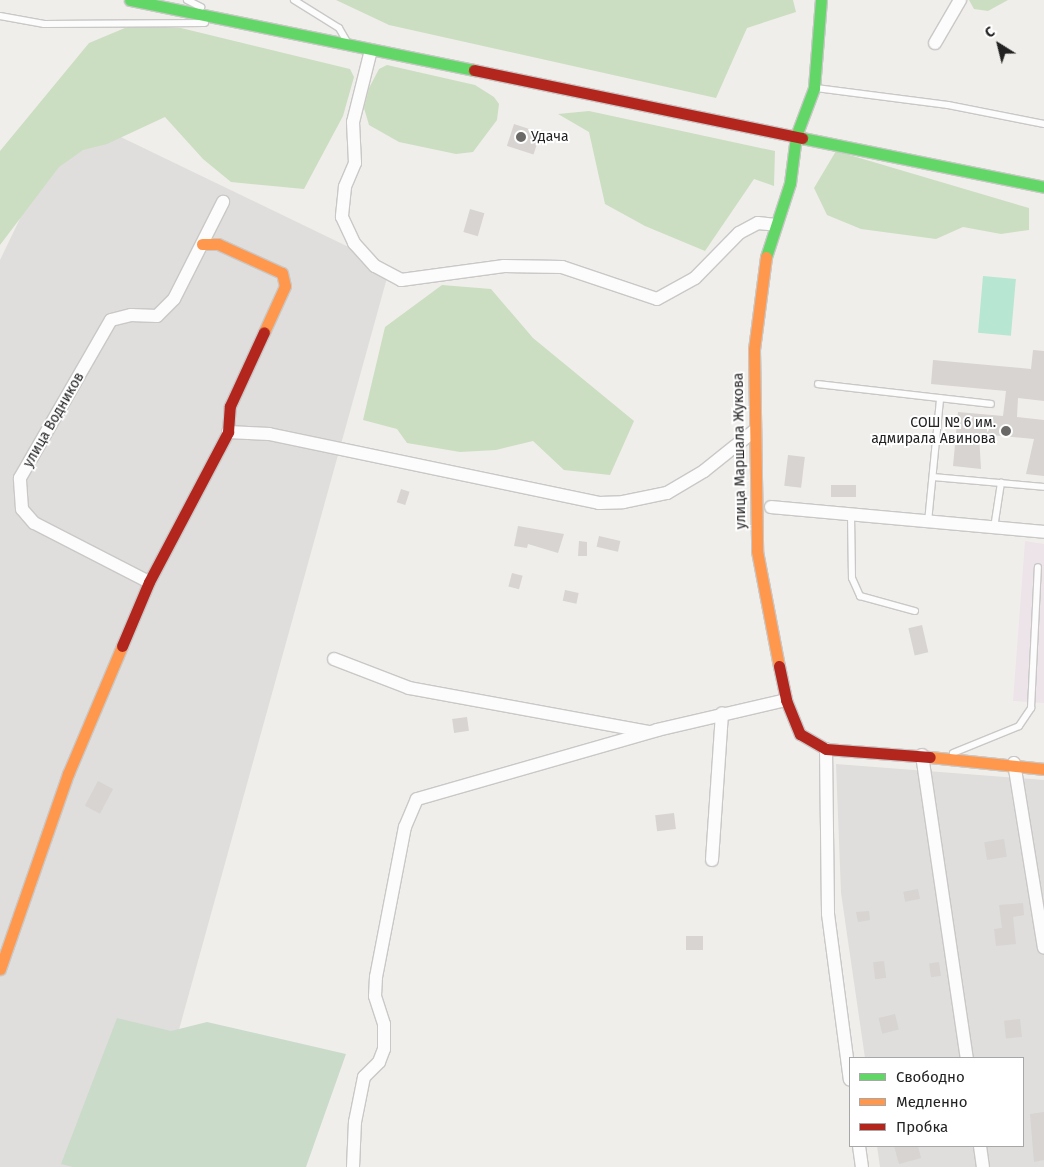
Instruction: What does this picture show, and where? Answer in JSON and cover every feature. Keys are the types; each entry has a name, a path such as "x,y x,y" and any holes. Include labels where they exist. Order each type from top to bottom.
{"street":[{"path":"130,0 1044,187"},
{"name":"улица Маршала Жукова","path":"821,0 814,88 796,136 790,183 776,225 759,293 754,349 754,431 757,551 786,700 800,734 826,749"},
{"path":"935,43 960,0"},
{"path":"371,50 353,122 355,162 345,187 342,217 354,243 375,266 401,280 504,266 562,267 658,299 695,278 739,233 758,223 776,225"},
{"name":"улица Водников","path":"149,582 34,523 22,509 20,478 112,320 131,315 157,316 174,299 223,202"},
{"path":"0,970 68,774 149,582 228,432 230,406 286,286 282,273 269,264 218,244 202,244"},
{"path":"228,432 269,434 599,503 667,493 704,471 754,431"},
{"path":"772,507 1044,532"},
{"path":"334,659 409,688 650,732"},
{"path":"353,1167 355,1122 364,1077 379,1062 384,1048 384,1024 375,996 376,977 405,828 414,805 430,795 650,732 722,713 786,700"},
{"path":"712,860 722,713"},
{"path":"849,1072 828,914 826,749 1014,763 1044,769"},
{"path":"922,755 967,1057"},
{"path":"1014,763 1044,948"},
{"path":"859,1147 862,1167"},
{"path":"980,1147 983,1167"}],"lane":[{"path":"187,0 234,22"},
{"path":"294,0 339,28 349,46"},
{"path":"0,16 44,24 110,26 234,22"},
{"path":"814,88 948,105 1044,124"},
{"path":"818,384 991,404"},
{"path":"928,522 940,399"},
{"path":"933,477 1044,487"},
{"path":"994,528 1000,483"},
{"path":"850,515 852,578 860,596 915,611"},
{"path":"945,757 1019,726 1031,708 1038,567"}],"shaded area":[{"path":"71,113 390,267 141,1167 0,1167 0,260"},
{"path":"1025,541 1044,544 1044,703 1013,701"},
{"path":"836,764 1044,780 1044,1167 880,1167 877,1147 1024,1147 1024,1057 865,1057 841,893"}],"green space":[{"path":"336,0 793,0 796,12 747,28 716,98 389,25"},
{"path":"969,0 1008,0 988,11 974,9"},
{"path":"132,25 181,28 350,69 354,77 343,116 304,189 231,182 203,159 165,117 107,144 83,150 59,167 0,245 0,151 89,43"},
{"path":"387,65 475,85 494,97 499,104 497,120 473,152 456,154 399,142 369,125 364,108 369,88 379,69"},
{"path":"589,111 775,151 774,186 754,179 705,251 645,226 605,204 589,132 558,114"},
{"path":"836,151 1029,208 1029,230 1001,234 963,227 936,239 861,229 827,215 814,188"},
{"path":"983,276 1016,279 1011,336 978,333"},
{"path":"442,285 491,289 533,338 634,421 610,475 564,470 533,441 496,450 460,452 407,443 397,429 363,420 385,327"},
{"path":"117,1018 171,1031 207,1022 346,1054 306,1167 73,1167 61,1164"}],"building":[{"path":"514,124 541,133 534,155 507,146"},
{"path":"470,209 484,213 478,236 463,232"},
{"path":"1033,350 1044,351 1044,401 1018,398 1017,417 1044,420 1044,476 1026,474 1034,439 979,434 981,469 953,466 958,412 1003,416 1006,391 931,384 933,360 1031,369"},
{"path":"788,455 805,457 801,488 784,486"},
{"path":"831,485 856,485 856,497 831,497"},
{"path":"401,489 410,492 405,505 397,502"},
{"path":"518,526 564,534 558,553 528,544 527,548 514,546"},
{"path":"599,536 620,541 618,552 597,547"},
{"path":"579,541 587,542 587,556 578,556"},
{"path":"512,573 523,576 519,589 508,587"},
{"path":"565,590 579,593 576,604 563,601"},
{"path":"922,625 928,652 915,655 908,628"},
{"path":"467,717 469,731 454,733 452,719"},
{"path":"98,781 113,789 100,814 85,806"},
{"path":"674,813 676,829 657,831 655,815"},
{"path":"1004,839 1007,857 987,860 984,842"},
{"path":"918,889 920,899 905,902 903,892"},
{"path":"1023,903 1024,915 1013,917 1016,944 996,946 994,929 1002,928 999,905"},
{"path":"869,911 870,920 858,922 856,912"},
{"path":"686,936 703,936 703,950 686,950"},
{"path":"884,961 886,978 875,979 873,962"},
{"path":"939,962 941,976 931,977 929,963"},
{"path":"895,1014 899,1030 882,1034 879,1018"},
{"path":"1020,1019 1022,1037 1006,1039 1004,1021"},
{"path":"1044,1112 1044,1160 1034,1162 1030,1114"},
{"path":"894,1147 918,1147 921,1158 899,1164"}],"traffic: fast":[{"path":"130,0 474,70"},
{"path":"766,257 790,183 796,136 814,88 821,0"},
{"path":"802,138 1044,187"}],"traffic: slow":[{"path":"202,244 218,244 282,273 285,286 264,332"},
{"path":"766,257 754,349 757,551 779,666"},
{"path":"0,969 68,774 122,646"},
{"path":"930,757 1044,769"}],"traffic: jam":[{"path":"474,70 802,138"},
{"path":"122,646 149,582 228,432 230,406 264,332"},
{"path":"779,666 786,700 800,734 826,749 930,757"}],"place":[{"name":"Удача","path":"521,137"},
{"name":"СОШ № 6 им. адмирала Авинова","path":"1006,431"}]}
